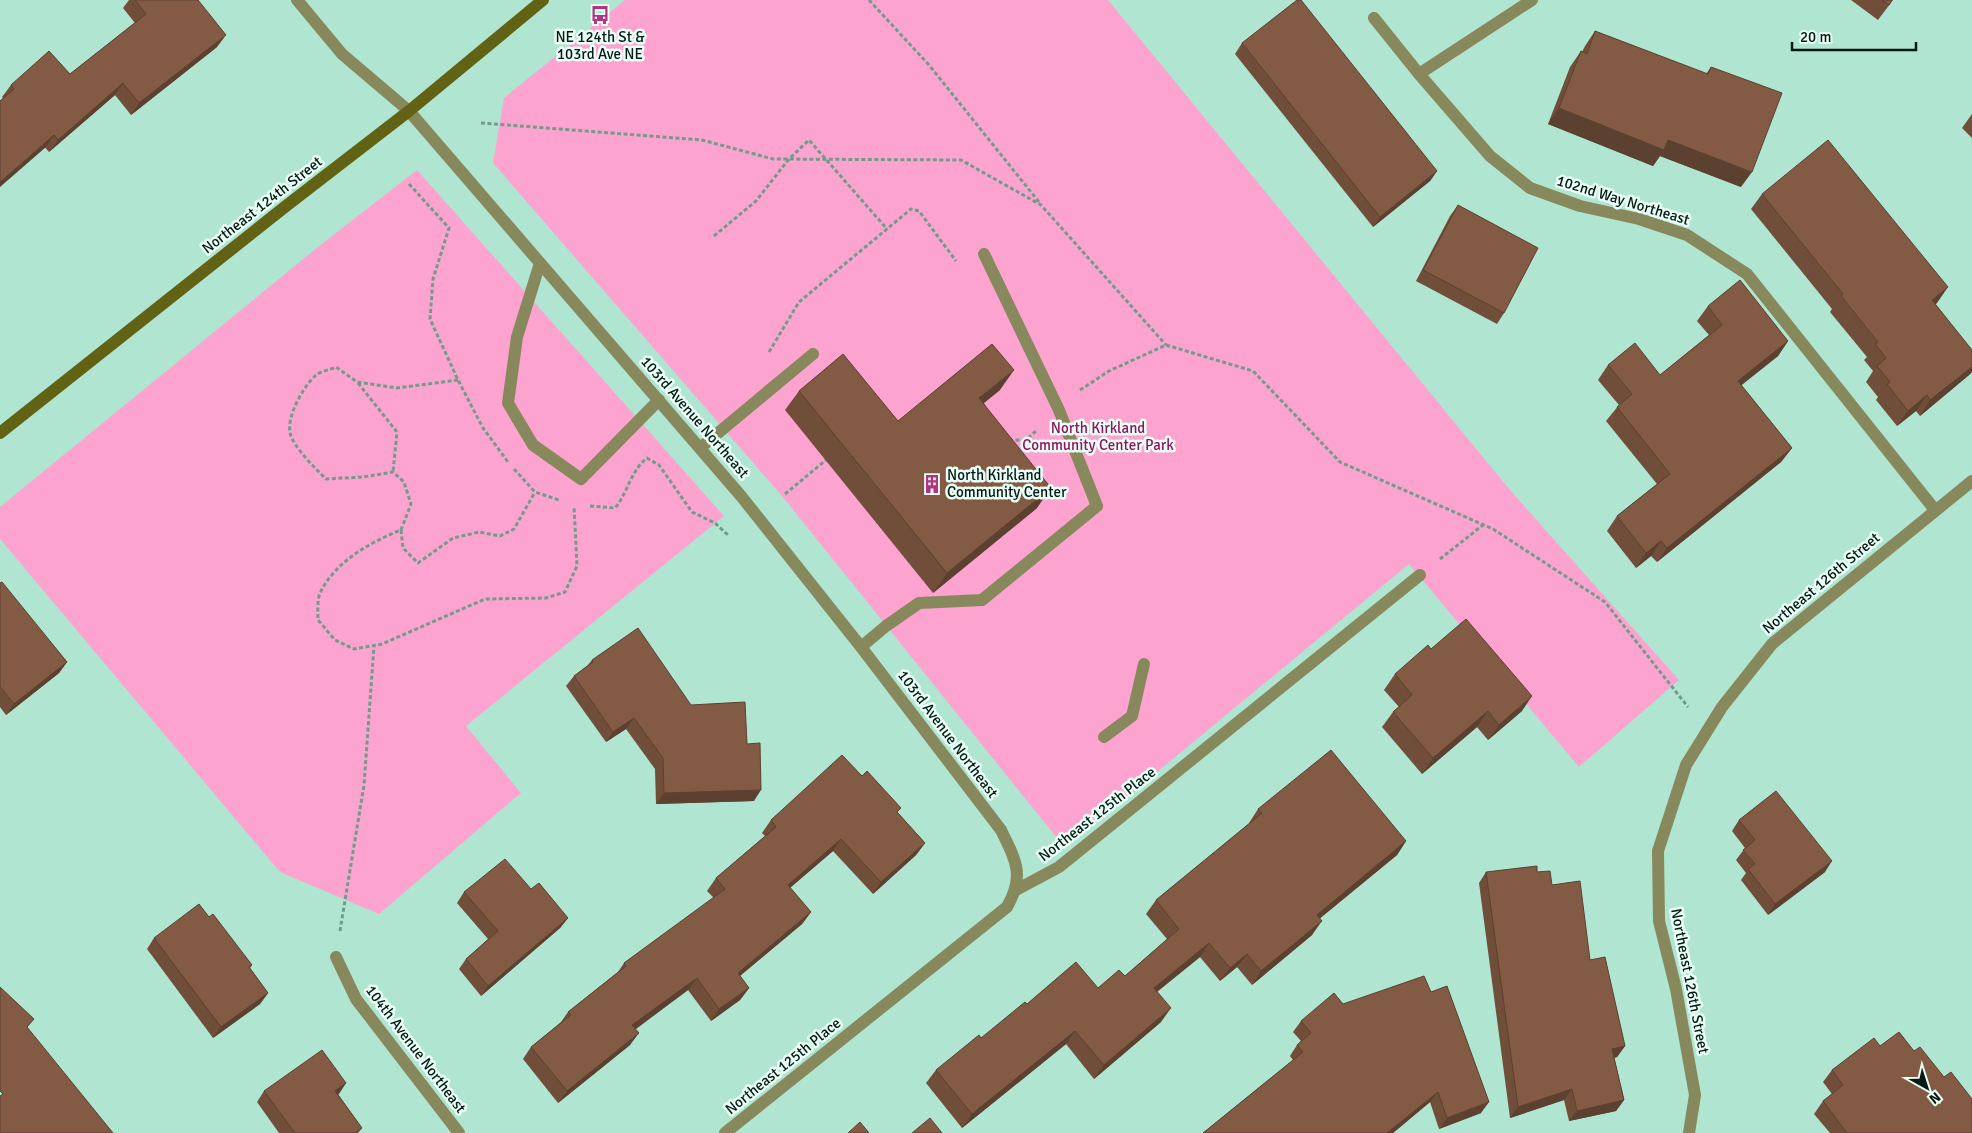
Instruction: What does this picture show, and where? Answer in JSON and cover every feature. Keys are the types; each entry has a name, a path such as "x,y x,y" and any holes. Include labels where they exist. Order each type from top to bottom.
{"main road":[{"name":"Northeast 124th Street","path":"0,433 286,206 410,111 543,0"}],"street":[{"name":"103rd Avenue Northeast","path":"297,0 342,54 410,111 752,509 861,647 1001,830 1017,863 1016,890"},
{"path":"1419,74 1532,0"},
{"name":"102nd Way Northeast","path":"1374,18 1419,74 1490,156 1530,188 1580,206 1639,219 1687,235 1747,274 1935,510"},
{"path":"861,647 886,626 919,603 982,600 1097,506 1059,410 984,254"},
{"path":"540,263 517,337 508,403 533,445 581,479 658,400"},
{"path":"700,448 813,354"},
{"name":"Northeast 126th Street","path":"1689,1133 1695,1095 1676,989 1659,921 1658,851 1686,765 1722,707 1772,644 1972,481"},
{"name":"Northeast 125th Place","path":"725,1133 1007,907 1016,890 1059,867 1420,575"},
{"path":"1104,737 1132,716 1144,664"},
{"name":"104th Avenue Northeast","path":"336,956 356,999 459,1133"}],"path":[{"path":"869,0 929,65 1041,205 1166,345 1253,371 1340,462 1494,530 1605,602 1690,709"},
{"path":"481,123 702,140 773,159 961,160 1041,205"},
{"path":"714,236 756,201 789,159 809,140 887,230"},
{"path":"408,184 449,228 433,279 430,319 483,428 501,454 535,492 574,504 615,508 621,500 637,466 647,458 659,465 692,512 716,523 728,535"},
{"path":"766,356 788,324 799,302 911,210 919,211 958,263"},
{"path":"1004,442 1027,439 1080,391 1109,371 1166,345"},
{"path":"336,368 357,382 397,432 393,472 363,478 326,478 306,460 290,432 293,410 301,392 316,374 336,368"},
{"path":"357,382 397,388 458,380"},
{"path":"785,494 826,460"},
{"path":"393,472 404,482 411,504 401,530 403,548 418,563 453,538 478,532 500,536 514,529 535,492"},
{"path":"401,530 382,537 340,565 319,594 318,620 335,640 354,650 382,644 485,599 546,598 566,592 577,566 574,504"},
{"path":"1420,575 1484,525"},
{"path":"336,956 364,785 374,646"}],"green space":[{"name":"North Kirkland Community Center Park","path":"625,0 1108,0 1509,489 1679,680 1579,767 1409,564 1065,848 782,496 493,163 504,98"},
{"path":"417,170 724,516 466,726 521,793 379,914 280,872 0,539 0,507 318,247"}],"building":[{"path":"135,0 198,0 226,35 139,103 123,83 58,140 54,135 0,182 0,101 14,89 11,85 49,51 70,74 146,14"},
{"path":"1297,0 1301,0 1437,171 1380,217 1242,43"},
{"path":"1882,0 1892,0 1889,5"},
{"path":"1595,31 1708,74 1711,67 1782,93 1752,172 1668,140 1664,150 1559,108 1581,51 1587,54"},
{"path":"1828,140 1948,287 1932,300 1972,350 1972,367 1930,400 1927,395 1908,411 1887,384 1890,382 1877,366 1886,358 1875,344 1878,342 1841,296 1843,294 1762,194"},
{"path":"1458,205 1538,248 1504,313 1423,270"},
{"path":"1740,280 1788,341 1738,381 1792,448 1667,548 1661,541 1646,553 1617,516 1670,474 1617,407 1632,394 1608,365 1635,343 1660,375 1722,325 1708,306"},
{"name":"North Kirkland Community Center","path":"992,344 1014,370 979,398 1051,488 947,573 799,391 843,354 898,421"},
{"path":"2,582 67,662 14,704 0,687 0,583"},
{"path":"1466,619 1532,696 1499,725 1488,711 1433,758 1393,712 1412,695 1395,674 1428,645 1431,649"},
{"path":"638,628 691,705 745,702 747,744 760,743 761,790 664,793 663,758 634,718 613,732 574,676 593,662 592,660"},
{"path":"1331,750 1406,841 1317,915 1322,921 1261,971 1247,954 1230,968 1209,943 1154,988 1171,1008 1104,1065 1075,1031 972,1114 936,1070 979,1035 981,1038 1025,1002 1027,1004 1076,962 1098,988 1119,970 1125,976 1179,929 1156,900 1262,813 1258,809"},
{"path":"842,755 862,776 867,771 901,808 897,812 925,843 881,882 841,839 788,885 811,912 738,973 749,988 719,1009 697,978 632,1025 639,1033 567,1091 531,1047 571,1015 568,1012 626,966 624,963 725,889 716,878 776,827 771,820"},
{"path":"1776,791 1832,861 1775,904 1748,869 1755,864 1743,850 1755,840 1739,820"},
{"path":"505,859 531,889 539,883 568,918 488,986 466,959 498,931 464,892"},
{"path":"1537,866 1537,872 1550,871 1552,885 1580,881 1590,960 1605,957 1625,1046 1612,1049 1624,1100 1577,1111 1572,1089 1518,1107 1486,872"},
{"path":"199,904 209,917 213,914 252,965 249,967 268,993 221,1027 154,938"},
{"path":"1424,976 1431,992 1447,986 1489,1102 1447,1118 1438,1092 1387,1133 1203,1133 1303,1052 1297,1045 1311,1033 1301,1021 1334,993 1343,1004"},
{"path":"0,987 34,1019 27,1027 113,1133 0,1133 0,1096 3,1094 0,1091"},
{"path":"1899,1032 1914,1051 1920,1047 1944,1077 1951,1072 1972,1099 1972,1133 1847,1133 1823,1101 1843,1085 1832,1070 1874,1038 1880,1046"},
{"path":"322,1050 346,1083 335,1091 362,1128 355,1133 295,1133 264,1091"},
{"path":"930,1118 942,1133 912,1133"},
{"path":"860,1122 869,1133 848,1133"}],"place":[{"name":"NE 124th St & 103rd Ave NE","path":"600,15"},
{"name":"North Kirkland Community Center","path":"932,484"}]}
